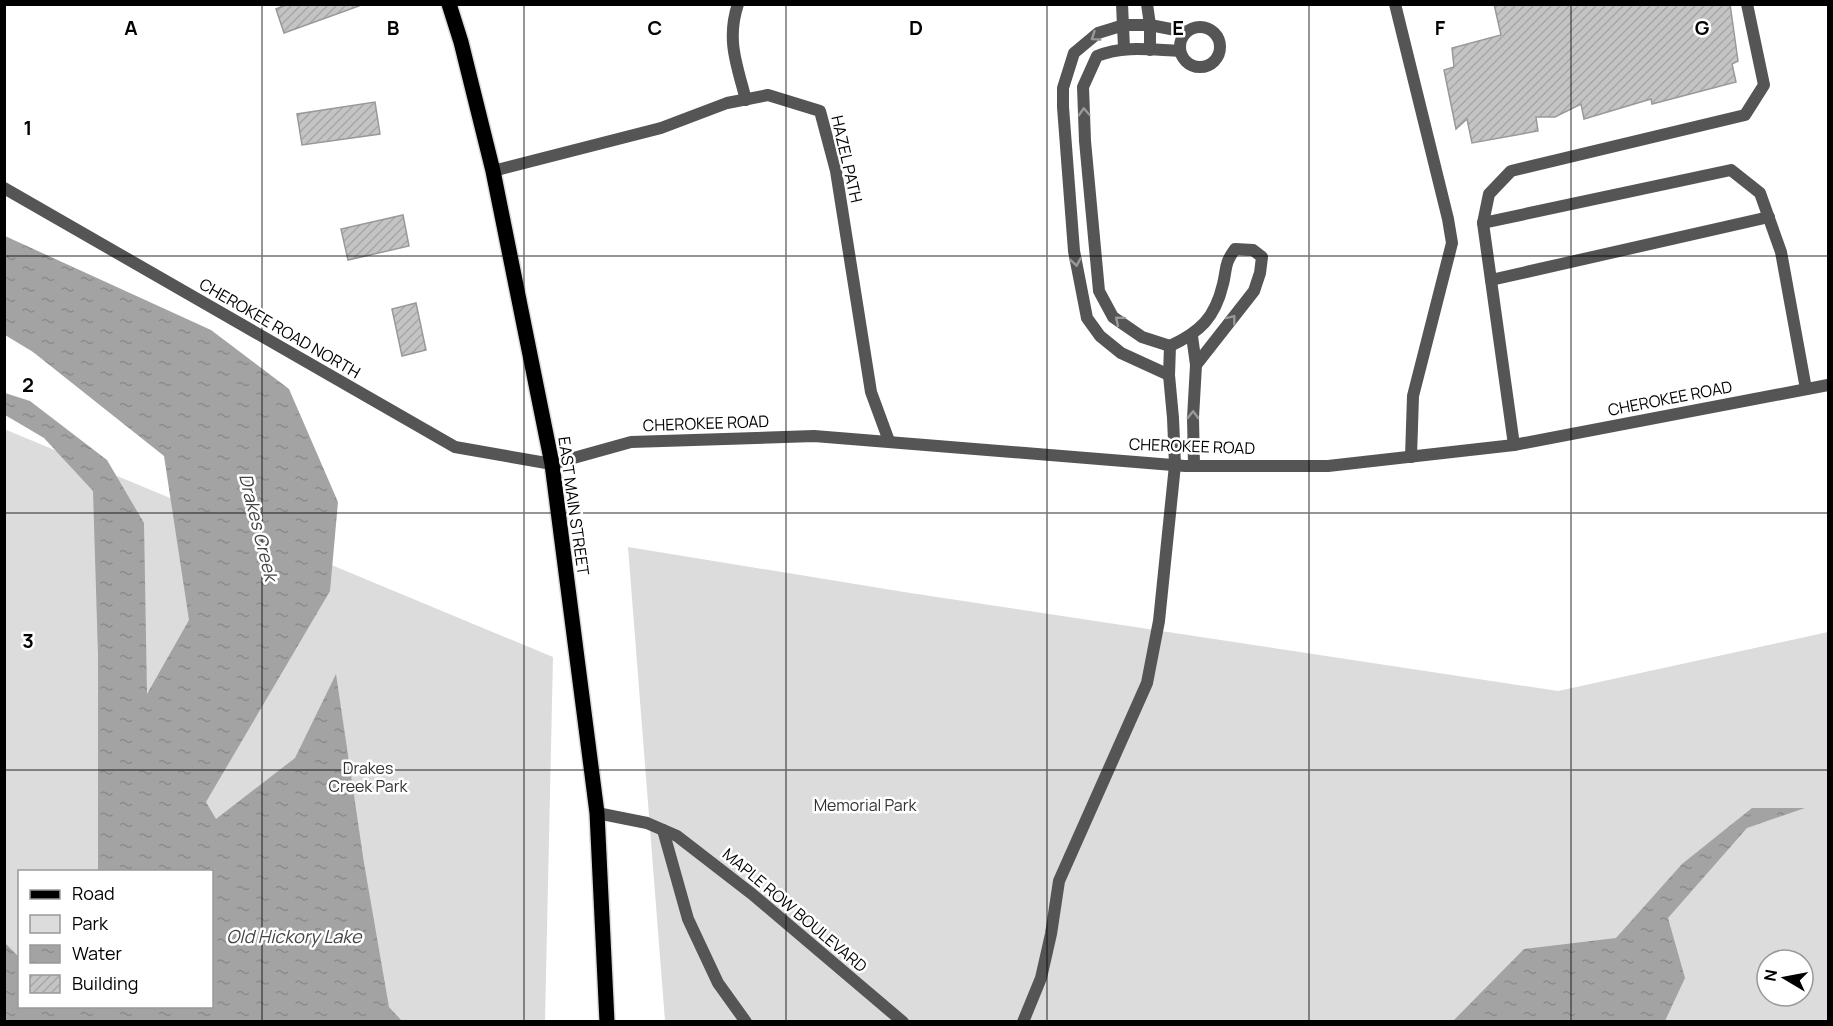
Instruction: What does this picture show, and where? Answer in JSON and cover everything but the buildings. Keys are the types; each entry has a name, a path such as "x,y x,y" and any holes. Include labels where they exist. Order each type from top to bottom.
{"main road":[{"name":"EAST MAIN STREET","path":"449,4 493,171 552,464 597,813 607,1022"}],"street":[{"path":"738,4 733,18 731,40 746,100"},
{"path":"1122,4 1124,48"},
{"path":"1148,4 1150,50"},
{"path":"1395,4 1452,243 1413,396 1411,457"},
{"path":"1514,445 1483,223 1490,194 1511,171 1745,115 1764,85 1747,4"},
{"path":"1169,375 1121,353 1100,336 1086,318 1073,239 1063,88 1074,53 1098,33 1124,25 1150,25 1186,32"},
{"path":"1197,27 1210,30 1219,40 1219,54 1210,64 1198,67 1187,62 1180,51 1182,38 1186,32 1197,27"},
{"path":"1180,51 1124,48 1110,51 1097,57 1083,87 1100,291 1113,317 1142,337 1170,346 1192,336 1206,322 1216,305 1223,284 1227,260 1235,249 1253,250 1262,257 1254,291 1196,366"},
{"name":"HAZEL PATH","path":"493,171 661,128 727,104 768,95 820,111 836,171 871,392 889,441"},
{"path":"1065,144 1086,141"},
{"path":"1483,223 1731,170 1760,193 1781,252 1806,389"},
{"name":"CHEROKEE ROAD NORTH","path":"4,188 455,447 552,464"},
{"path":"1491,280 1769,217"},
{"path":"1073,239 1094,235"},
{"path":"1085,311 1104,300"},
{"path":"1192,336 1196,366 1193,417 1194,465"},
{"path":"1023,1022 1041,978 1052,934 1059,881 1147,682 1159,621 1175,465 1169,375 1170,346"},
{"name":"CHEROKEE ROAD","path":"552,464 631,442 814,436 1175,465 1328,466 1514,445 1828,385"},
{"name":"MAPLE ROW BOULEVARD","path":"597,813 647,823 677,836 752,894 903,1022"},
{"path":"663,830 688,919 718,983 746,1022"}],"green space":[{"name":"Drakes Creek Park","path":"4,429 553,657 545,1021 5,1021"},
{"name":"Memorial Park","path":"628,547 904,592 1558,691 1828,632 1828,1021 665,1021"}],"water":[{"path":"5,236 211,330 289,389 338,502 330,591 206,802 216,819 295,758 336,674 364,863 389,1007 402,1021 5,1021 5,943 18,956 18,1008 213,1008 213,870 98,870 98,655 93,491 44,438 5,415 5,393 30,401 107,460 144,523 147,694 189,620 164,456 33,352 5,335"},
{"path":"1752,808 1805,808 1747,828 1668,918 1685,978 1665,1021 1453,1021 1524,949 1616,938 1682,864"}],"water label":[{"name":"Drakes Creek","path":"259,527"},
{"name":"Old Hickory Lake","path":"294,936"}]}
